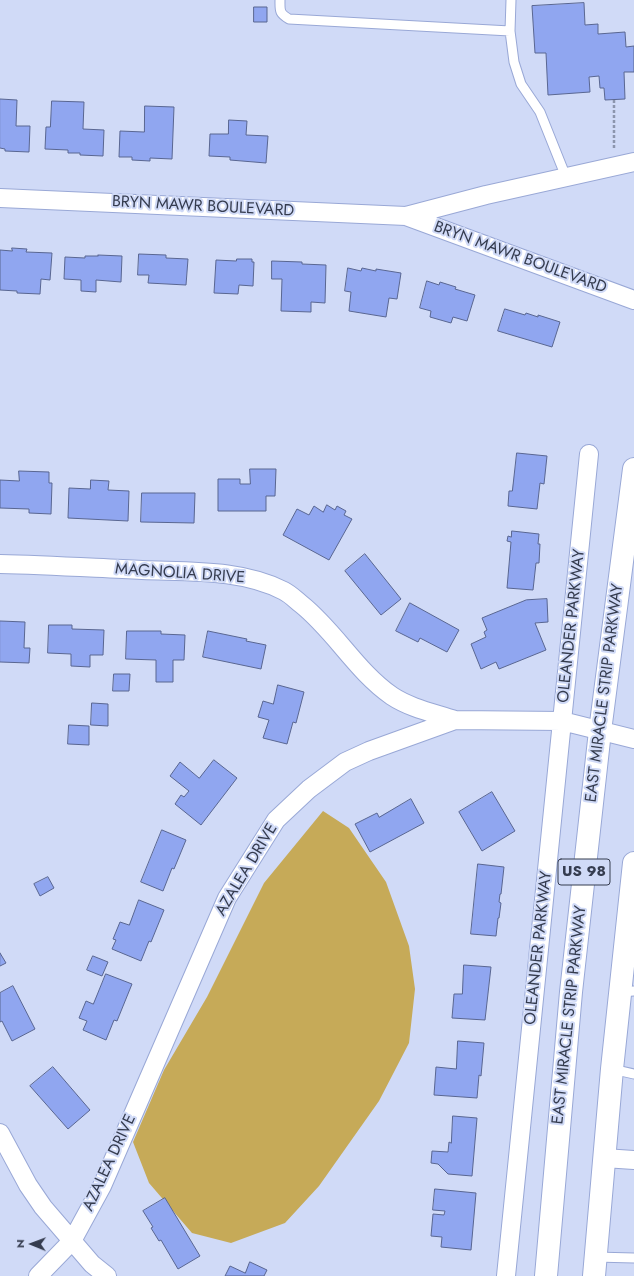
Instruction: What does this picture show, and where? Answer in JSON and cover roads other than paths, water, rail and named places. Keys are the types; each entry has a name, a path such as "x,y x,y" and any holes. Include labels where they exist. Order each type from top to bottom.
{"highway":[{"name":"EAST MIRACLE STRIP PARKWAY","path":"546,1276 571,992 600,731 634,469"},
{"name":"US 98","path":"595,1266 612,1069 627,991 634,863"}],"street":[{"name":"BRYN MAWR BOULEVARD","path":"0,198 406,216 486,195 634,162"},
{"name":"BRYN MAWR BOULEVARD","path":"406,216 634,300"},
{"name":"OLEANDER PARKWAY","path":"506,1276 589,454"},
{"name":"MAGNOLIA DRIVE","path":"0,564 200,572 256,580 285,592 306,608 325,626 365,674 393,696 408,705 454,720"},
{"name":"AZALEA DRIVE","path":"38,1276 72,1240 102,1186 227,898 276,820 309,789 345,762 369,750 454,720 562,722 634,739"},
{"path":"0,1133 28,1185 43,1207 92,1264 106,1276"},
{"path":"604,1158 634,1160"}],"lane":[{"path":"280,0 280,11 283,16 289,19 510,31"},
{"path":"511,0 510,31 514,62 521,84 540,112 566,177"},
{"path":"612,1069 634,1074"},
{"path":"595,1266 634,1258"}]}
